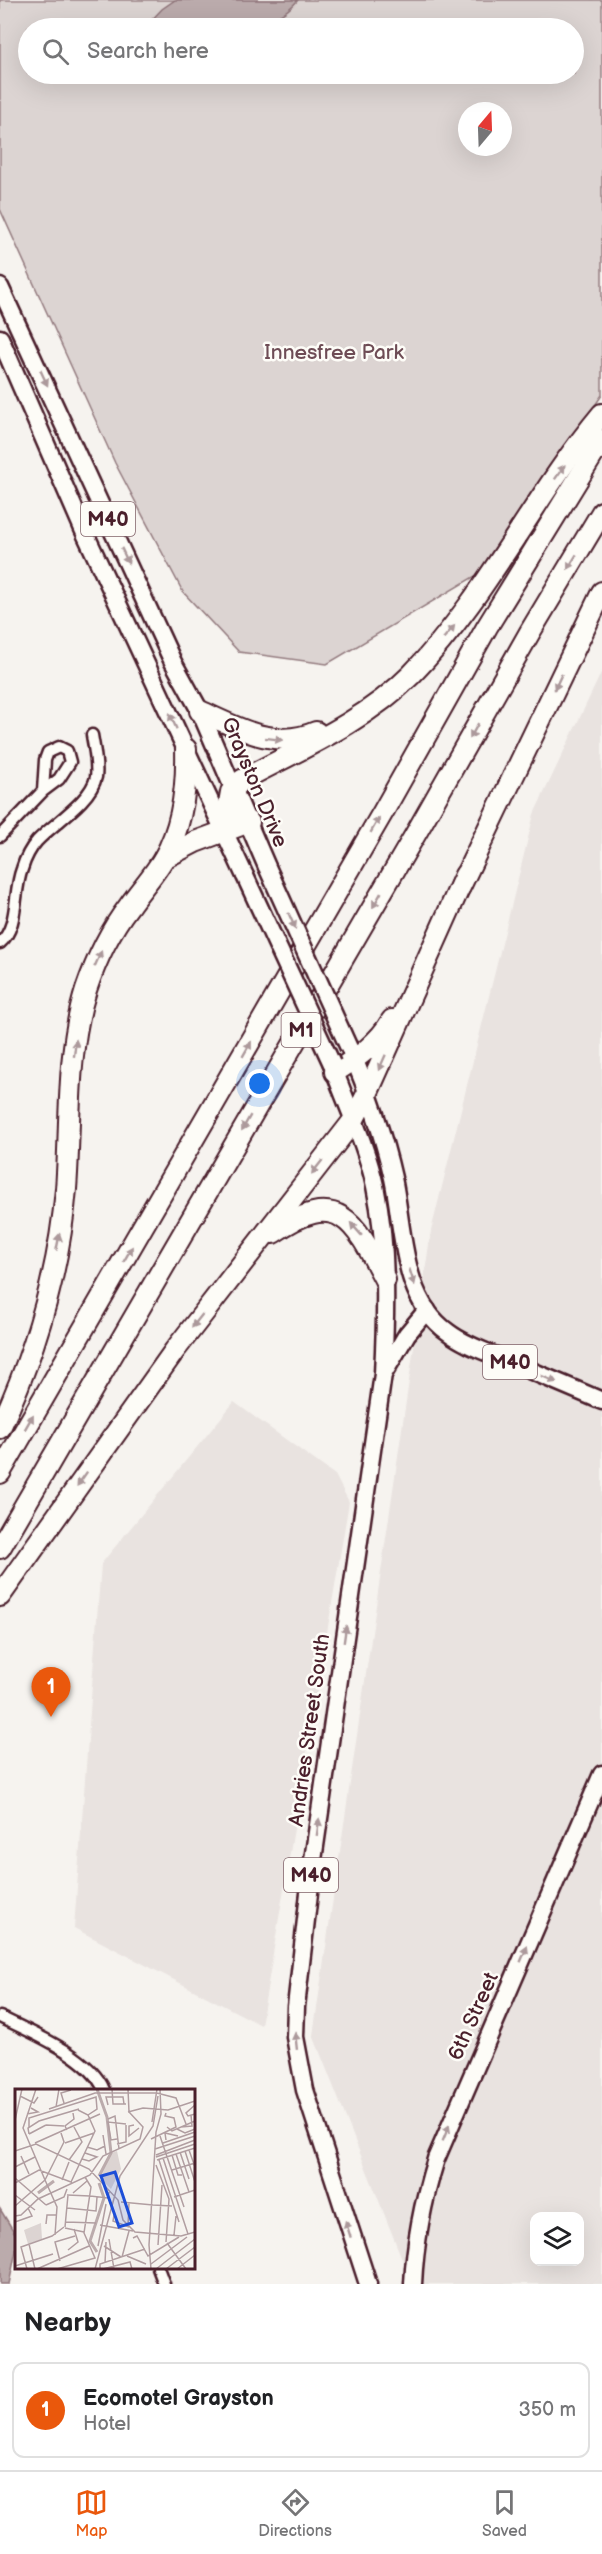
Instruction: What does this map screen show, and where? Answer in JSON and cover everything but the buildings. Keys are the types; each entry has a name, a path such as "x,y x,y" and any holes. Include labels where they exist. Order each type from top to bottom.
{"highway":[{"path":"224,831 228,802 234,788 242,780 358,719 410,676 464,614 509,545 602,414"},
{"name":"M1","path":"0,1473 325,913 487,627 602,440"},
{"name":"M1","path":"0,1548 415,835 524,642 602,512"},
{"path":"333,1068 384,1034 400,1008 602,592"},
{"path":"200,711 262,737 285,740 312,734 338,722 410,676"},
{"path":"0,1428 27,1364 47,1300 60,1236 66,1190 72,1074 79,1014 98,957 108,938 126,908 164,858 184,803 187,775 186,749"},
{"path":"164,858 195,842 249,822"},
{"path":"0,1596 175,1350 353,1121 465,875"},
{"path":"255,1246 290,1221 305,1214 325,1212 336,1214 344,1217 359,1232 385,1280"}],"main road":[{"path":"0,278 19,325"},
{"name":"Grayston Drive","path":"0,287 173,662 200,711 368,1092 393,1179 408,1265 417,1292 427,1310"},
{"name":"M40","path":"0,338 83,529 333,1068 375,1184 383,1237 385,1280"},
{"path":"0,366 83,529"},
{"name":"Andries Street South","path":"368,2284 348,2228 309,2101 295,2037 296,2007 312,1867 383,1374 385,1280"},
{"path":"383,1374 407,1334 427,1310"},
{"name":"M40","path":"427,1310 443,1328 459,1339 602,1401"},
{"name":"6th Street","path":"413,2284 414,2250 436,2159 602,1774"}],"street":[{"path":"0,943 11,927 16,887 30,852 43,835 90,790 93,784 96,767 92,735"},
{"path":"0,836 43,791"},
{"path":"0,2017 59,2048 98,2078 103,2089"},
{"path":"158,2269 164,2284"}],"shaded area":[{"path":"175,0 298,0 284,13 274,18 153,18"},
{"path":"602,671 602,2284 412,2284 313,2035 431,1231 534,814"},
{"path":"234,1402 335,1475 349,1502 261,2025 74,1928 101,1564"},
{"path":"0,2209 15,2233 15,2256 9,2284 0,2284"}],"green space":[{"name":"Innesfree Park","path":"0,0 602,0 602,395 482,572 327,664 239,652 183,592 115,463 0,209"}],"place":[{"name":"Ecomotel Grayston","path":"51,1717"}]}
